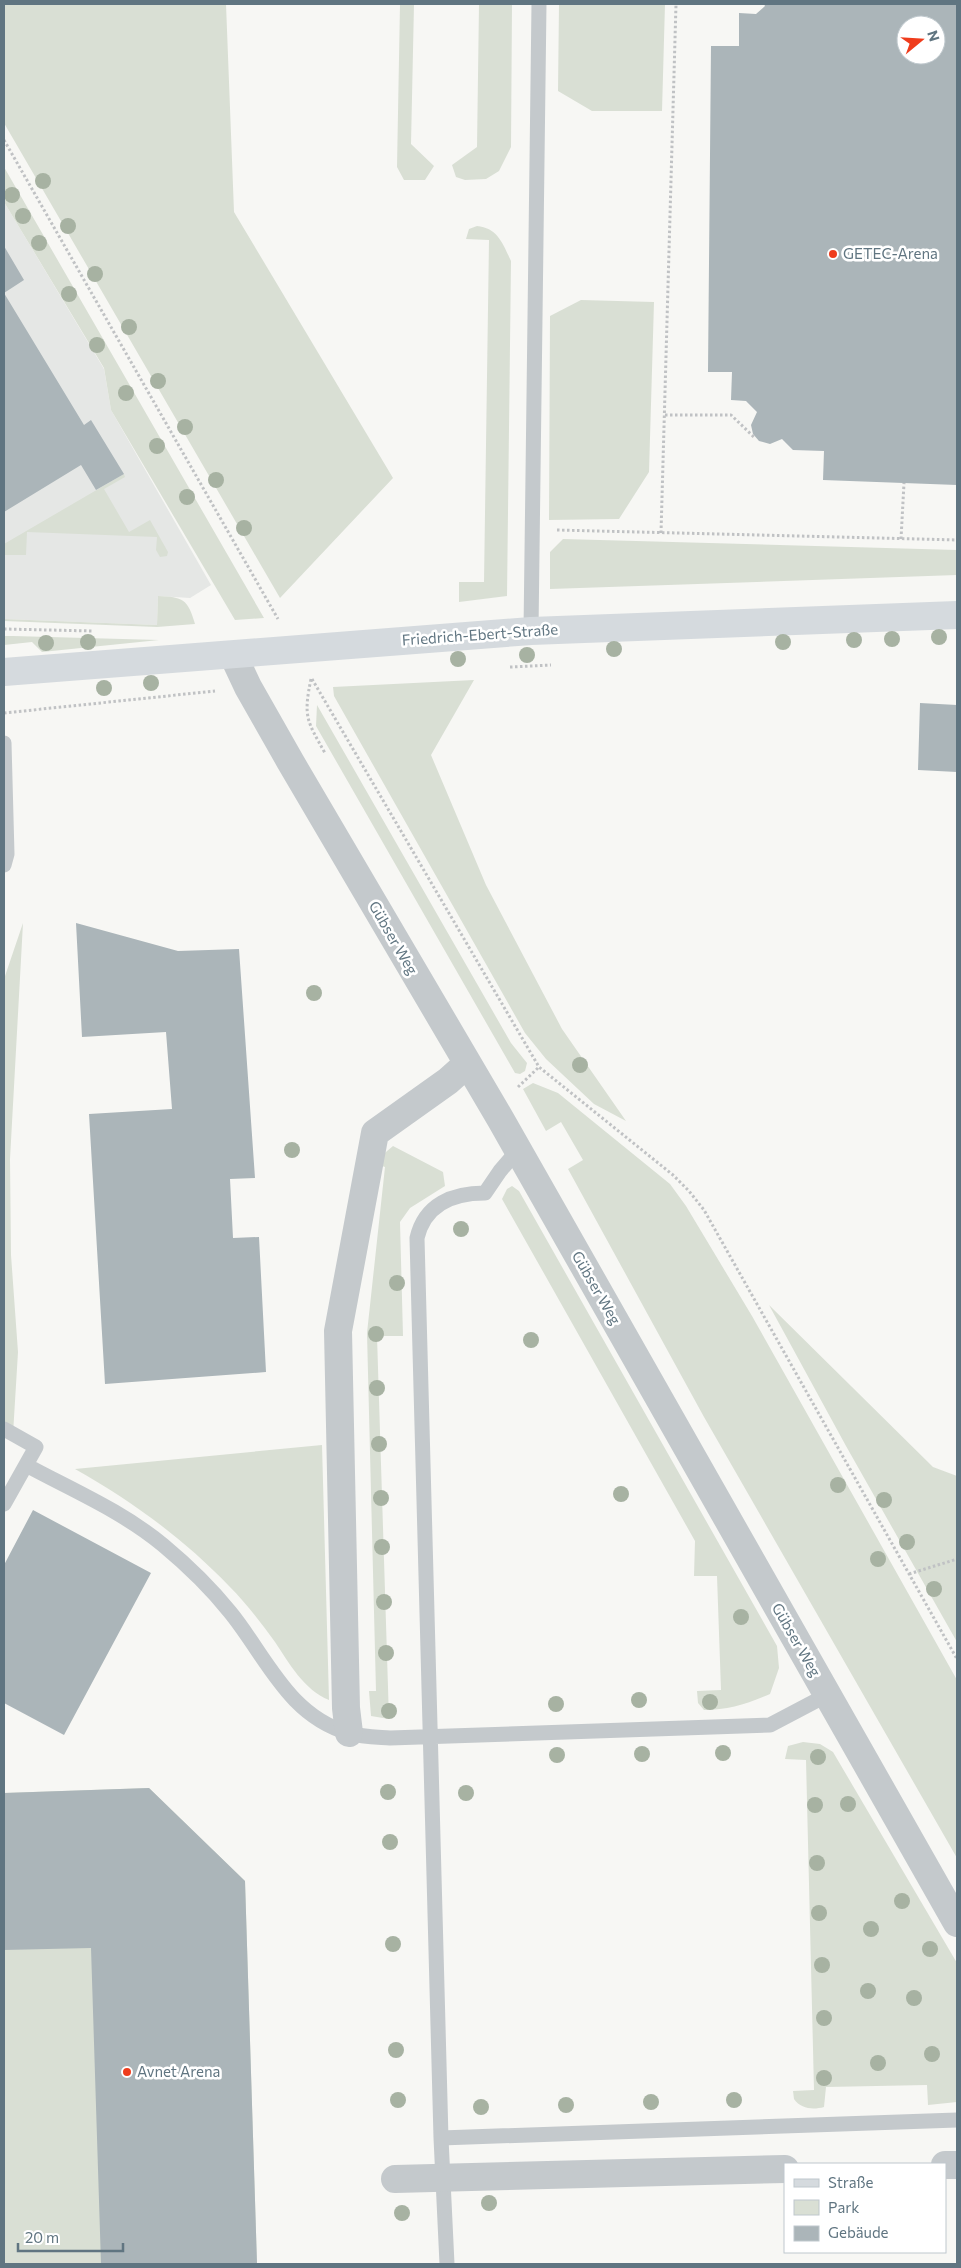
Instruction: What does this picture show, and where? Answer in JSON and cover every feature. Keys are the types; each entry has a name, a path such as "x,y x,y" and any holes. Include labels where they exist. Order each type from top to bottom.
{"street":[{"name":"Friedrich-Ebert-Straße","path":"4,672 531,631 957,615"},
{"name":"Gübser Weg","path":"232,655 290,761 518,1150 957,1923"},
{"path":"349,1733 346,1708 338,1331 375,1134 448,1081 467,1064"},
{"path":"395,2179 784,2169"}],"lane":[{"path":"531,631 537,298 539,4"},
{"path":"4,744 7,854 4,865"},
{"path":"447,2264 442,2178 429,1736 417,1238 422,1223 430,1212 459,1194 485,1193 518,1150"},
{"path":"4,1429 36,1447 4,1504"},
{"path":"26,1465 108,1509 162,1545 195,1574 230,1612 291,1696 320,1722 349,1733 390,1738 770,1725 827,1695"},
{"path":"441,2138 957,2120"}],"path":[{"path":"661,533 676,4"},
{"path":"4,140 281,624"},
{"path":"665,415 731,415 756,438"},
{"path":"901,539 904,483"},
{"path":"582,531 957,540"},
{"path":"312,679 539,1067 673,1176 694,1196 704,1210 957,1659"},
{"path":"4,713 218,691"},
{"path":"516,1089 539,1067"},
{"path":"909,1574 957,1558"}],"shaded area":[{"path":"4,202 104,369 111,410 211,585 190,598 158,596 157,625 4,619"}],"green space":[{"path":"4,4 226,4 234,212 393,478 280,598 4,123"},
{"path":"400,4 414,4 411,144 434,166 425,180 404,180 397,167"},
{"path":"479,4 512,4 511,147 499,171 486,179 465,180 456,177 452,165 477,147"},
{"path":"559,4 665,4 662,111 592,111 558,91"},
{"path":"4,167 264,618 235,620 111,410 104,368 4,202"},
{"path":"477,226 484,227 495,233 511,261 507,596 459,602 459,582 484,582 489,240 466,239 469,229"},
{"path":"581,300 654,302 649,472 619,519 549,520 550,316"},
{"path":"124,474 125,477 104,489 129,532 150,520 168,552 167,556 160,557 156,550 157,537 27,532 26,555 4,555 4,544"},
{"path":"563,539 957,550 957,575 550,589 550,552"},
{"path":"158,596 173,597 187,604 195,624 157,627 4,621 4,619 157,625"},
{"path":"4,636 159,640 42,652 32,642 4,645"},
{"path":"474,680 431,755 486,885 562,1029 626,1121 594,1104 546,1059 525,1033 334,696 333,687"},
{"path":"317,705 511,1043 527,1063 525,1071 520,1074 515,1073 316,726"},
{"path":"23,923 10,1159 11,1255 18,1352 13,1434 4,1429 4,979"},
{"path":"533,1083 558,1093 670,1184 686,1206 752,1316 957,1680 957,1858 704,1417 568,1169 583,1160 561,1122 546,1131 523,1089"},
{"path":"393,1146 443,1172 445,1186 410,1208 400,1222 403,1336 377,1336 389,1719 371,1716 369,1691 376,1691 367,1333 385,1167 373,1163"},
{"path":"512,1186 519,1191 777,1646 779,1668 770,1694 721,1709 704,1710 698,1703 697,1691 721,1690 717,1576 694,1576 695,1541 502,1199 507,1189"},
{"path":"769,1305 933,1467 957,1476 957,1642 846,1446"},
{"path":"322,1445 329,1700 312,1690 305,1683 247,1606 194,1552 117,1494 75,1469"},
{"path":"803,1742 820,1744 833,1752 957,1963 957,2102 928,2105 927,2085 826,2087 824,2107 816,2108 804,2107 794,2099 793,2091 814,2090 806,1760 785,1759 788,1746"},
{"name":"Avnet Arena","path":"149,1788 245,1881 257,2264 4,2264 4,1793"}],"building":[{"name":"GETEC-Arena","path":"764,4 957,4 957,485 823,480 824,451 793,450 782,439 770,444 759,441 753,434 751,425 757,412 746,401 731,400 732,372 708,372 711,46 739,46 739,13 756,14 765,6"},
{"path":"4,246 24,280 4,293"},
{"path":"4,293 84,425 91,420 124,474 96,490 81,465 4,512"},
{"path":"920,703 957,705 957,772 918,770"},
{"path":"76,923 178,951 239,949 255,1178 230,1179 233,1238 259,1237 266,1372 105,1384 89,1114 172,1109 166,1032 82,1037"},
{"path":"33,1510 151,1573 64,1735 4,1703 4,1565"},
{"name":"Avnet Arena","path":"149,1788 245,1881 257,2264 101,2264 91,1948 4,1950 4,1793"}],"place":[{"name":"GETEC-Arena","path":"833,254"},
{"name":"Avnet Arena","path":"127,2072"}]}
